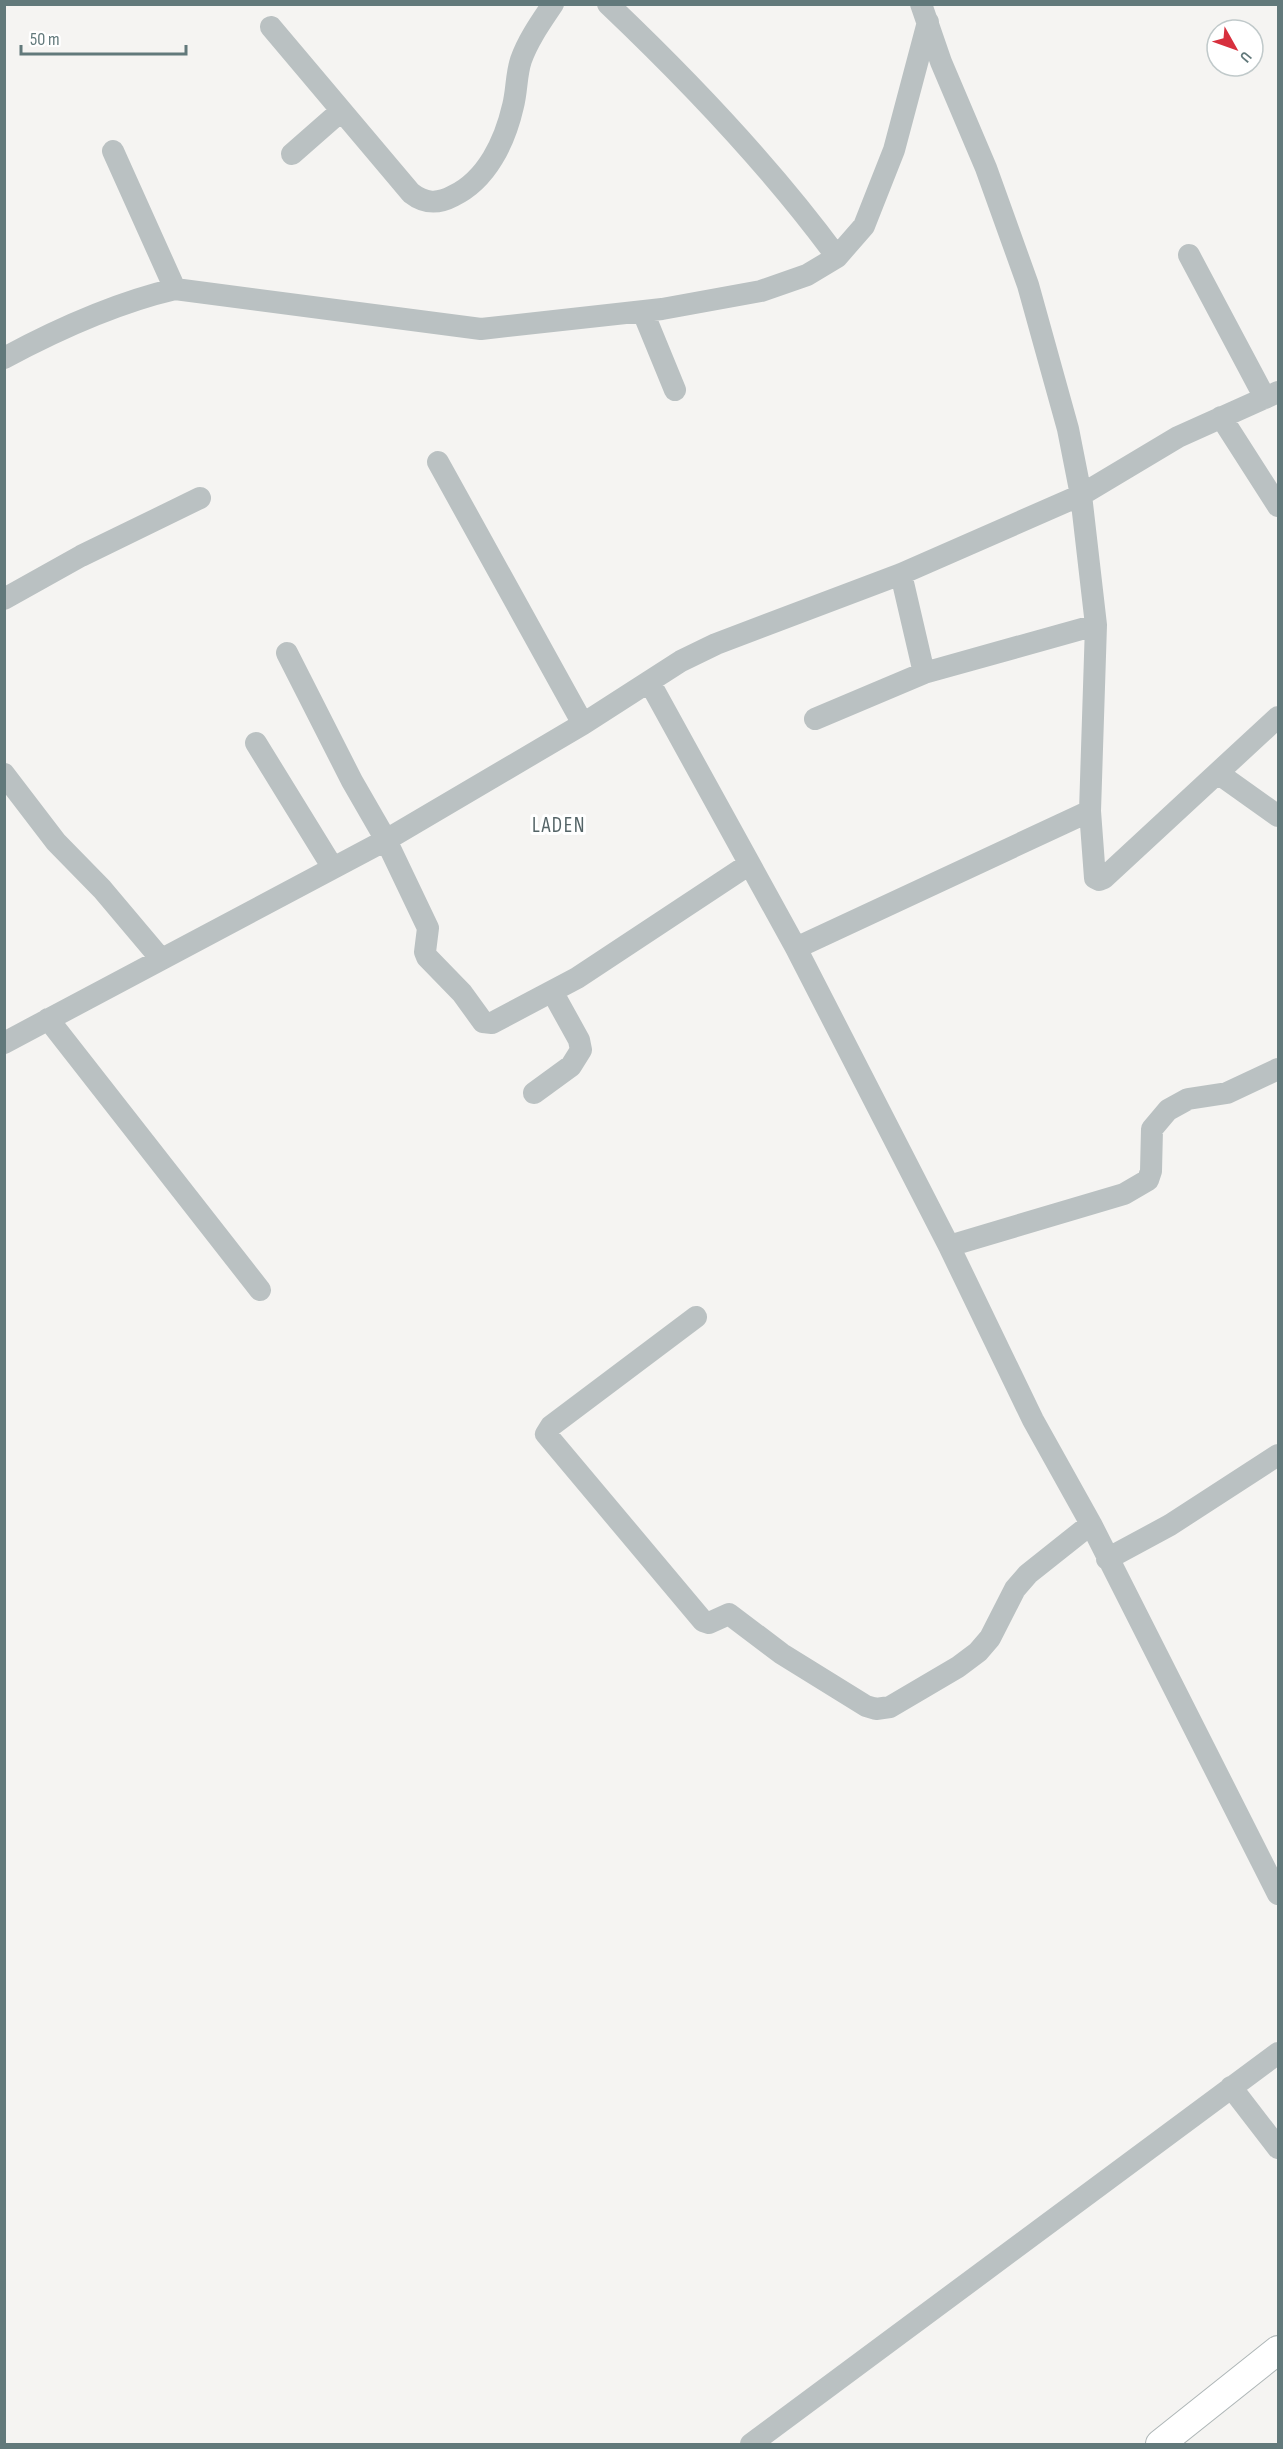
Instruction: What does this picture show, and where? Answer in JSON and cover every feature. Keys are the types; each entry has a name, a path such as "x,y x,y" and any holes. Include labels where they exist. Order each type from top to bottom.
{"main road":[{"path":"1160,2445 1278,2350"}],"street":[{"path":"270,27 416,197 421,200 441,202 458,194 488,165 500,146 513,107 521,61 536,29 553,4"},
{"path":"608,4 734,134 806,215 837,257"},
{"path":"4,358 108,308 175,289 481,328 643,312 761,291 807,275 837,257 864,226 894,150 924,13"},
{"path":"924,13 941,62 986,168 1028,285 1060,395 1081,495 1096,625 1090,811 1094,875 1100,880 1219,774 1278,717"},
{"path":"292,154 341,111"},
{"path":"112,151 175,289"},
{"path":"4,1043 386,840 583,724 681,661 716,644 901,574 1081,495 1178,437 1272,395 1189,255"},
{"path":"643,312 675,390"},
{"path":"1221,417 1278,506"},
{"path":"438,462 583,724"},
{"path":"4,599 81,556 200,498"},
{"path":"901,574 924,673"},
{"path":"815,719 924,673 1096,625"},
{"path":"287,653 352,781 386,840 428,928 425,952 427,957 462,993 480,1020 492,1023 553,993 748,865"},
{"path":"650,683 748,865 796,948 949,1246 1033,1420 1091,1524 1278,1894"},
{"path":"256,743 333,868"},
{"path":"4,774 56,842 102,889 161,958"},
{"path":"1219,774 1278,816"},
{"path":"796,948 1090,811"},
{"path":"534,1093 571,1065 581,1050 579,1040 553,993"},
{"path":"48,1018 260,1290"},
{"path":"949,1246 1124,1194 1141,1186 1150,1176 1152,1129 1167,1110 1188,1099 1227,1093 1278,1069"},
{"path":"696,1317 551,1426 546,1434 703,1621 709,1623 729,1614 782,1654 866,1706 876,1709 890,1707 958,1668 978,1652 990,1638 1015,1589 1028,1574 1091,1524"},
{"path":"1107,1558 1170,1525 1278,1455"},
{"path":"751,2445 1278,2053"},
{"path":"1231,2087 1278,2148"}],"district":[{"name":"LADEN","path":"559,825"}]}
